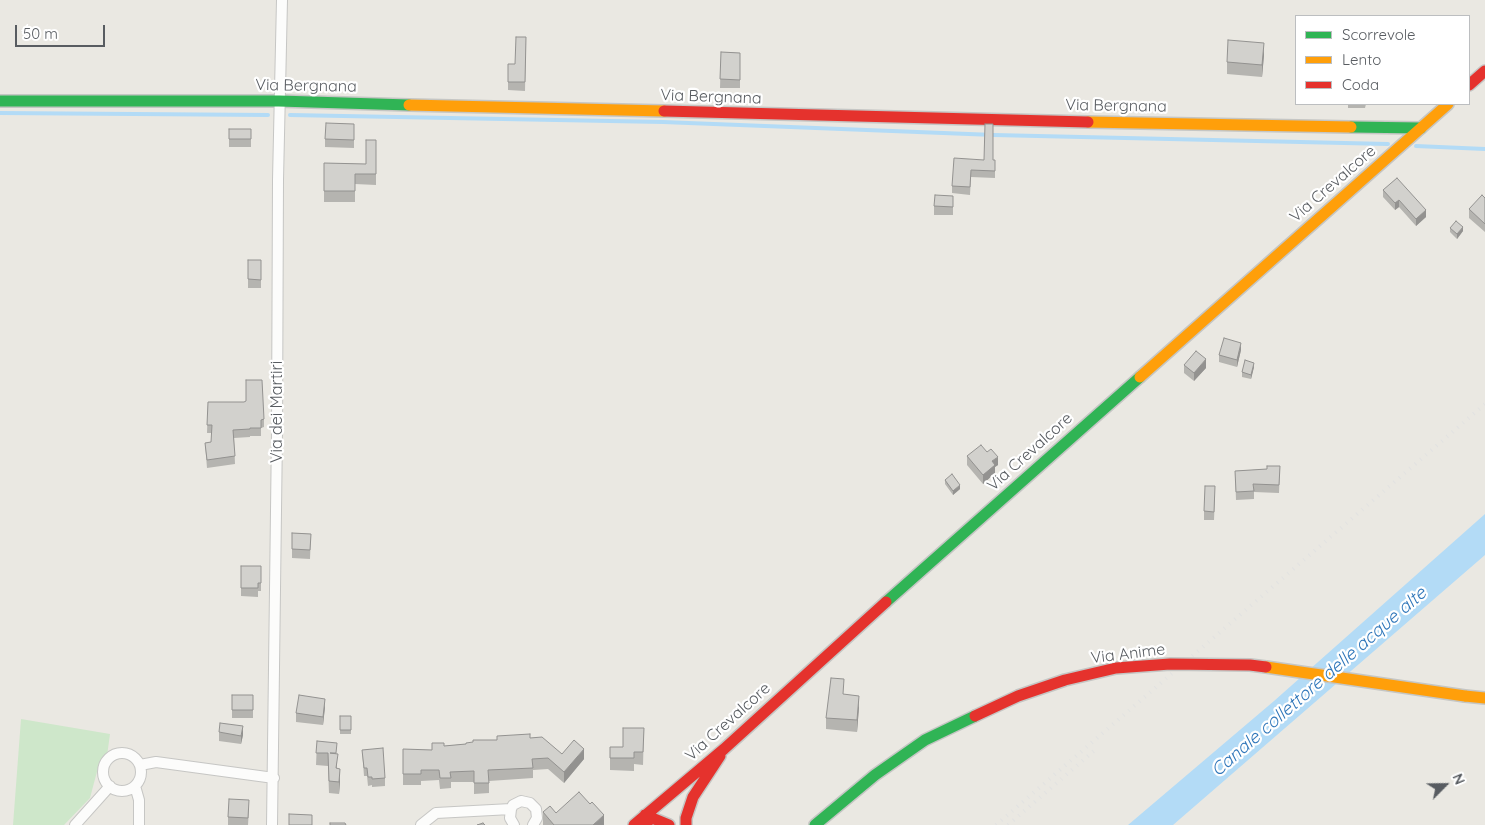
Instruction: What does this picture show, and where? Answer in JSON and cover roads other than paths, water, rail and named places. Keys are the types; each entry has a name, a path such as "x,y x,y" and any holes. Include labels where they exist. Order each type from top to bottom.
{"street":[{"name":"Via dei Martiri","path":"272,825 274,778 279,101 282,0"},
{"path":"1470,84 1485,71"},
{"name":"Via Bergnana","path":"0,101 279,101 1030,121 1421,128"},
{"name":"Via Crevalcore","path":"634,825 646,820 867,618 1447,105"},
{"name":"Via Anime","path":"815,825 882,770 925,740 1018,696 1066,680 1116,668 1170,664 1250,665 1485,698"},
{"path":"686,825 686,818 693,797 724,749"},
{"path":"115,754 128,754 134,757 140,765 142,773 140,779 135,786 127,791 121,791 110,786 106,781 104,769 110,758 115,754"},
{"path":"140,765 156,762 274,778"},
{"path":"75,825 110,786"},
{"path":"135,786 139,800 139,825"},
{"path":"514,825 510,818 511,809 513,805 521,801 530,803 536,809 537,818 533,825"},
{"path":"422,825 436,813 511,809"},
{"path":"646,820 665,822 669,825"}],"water":[{"name":"Canale collettore delle acque alte","path":"1485,514 1485,555 1173,825 1128,825 1274,701"}],"waterway":[{"path":"0,113 268,115"},
{"path":"290,115 663,122 994,135 1388,144"},
{"path":"1416,146 1485,149"}],"railway":[{"path":"996,825 1485,404"},
{"path":"1008,825 1095,750"}]}
